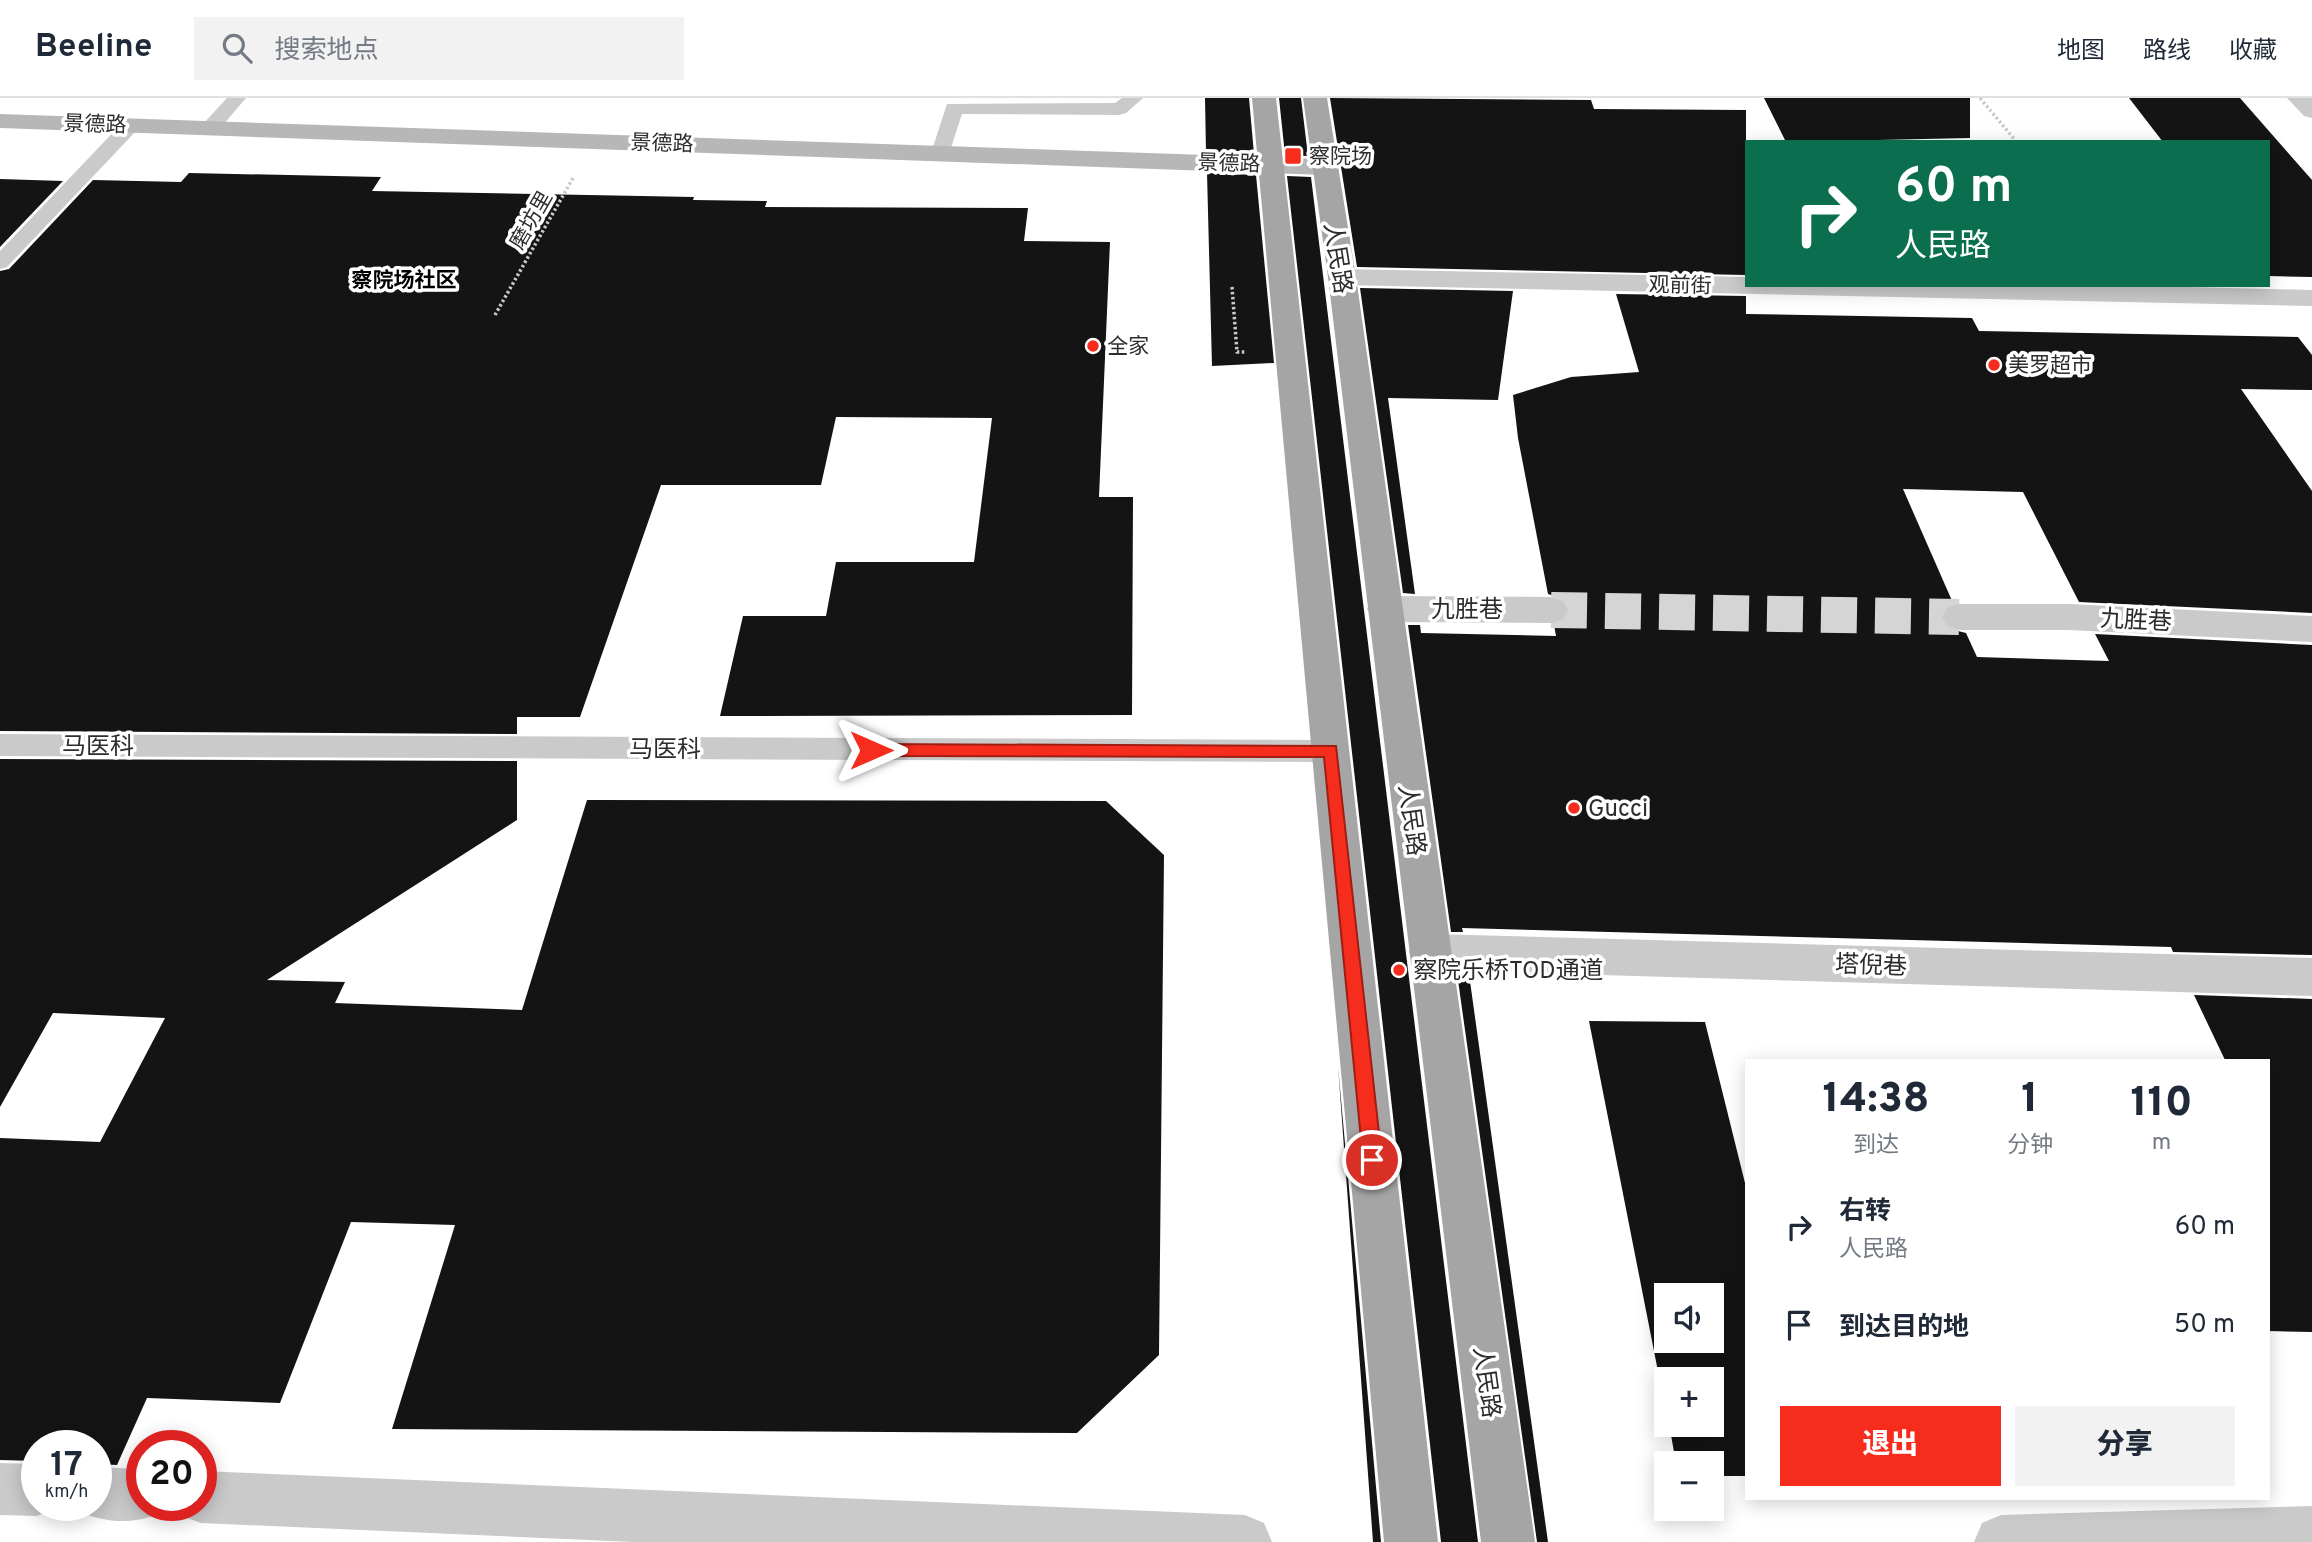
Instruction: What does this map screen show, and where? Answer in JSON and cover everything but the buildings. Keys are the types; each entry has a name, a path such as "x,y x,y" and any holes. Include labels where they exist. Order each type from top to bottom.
{"main road":[{"path":"1264,98 1411,1542"},
{"name":"人民路","path":"1315,98 1342,277 1508,1542"},
{"name":"景德路","path":"0,121 1324,167"}],"street":[{"path":"2299,98 2312,111"},
{"name":"观前街","path":"1342,277 1745,286"},
{"name":"观前街","path":"1804,287 2312,298"},
{"name":"九胜巷","path":"1384,609 1551,610"},
{"name":"九胜巷","path":"1959,617 2069,617 2312,629"},
{"name":"塔倪巷","path":"1430,952 2312,977"},
{"path":"0,1489 21,1490"},
{"path":"217,1498 1245,1542"},
{"path":"2001,1542 2312,1533"}],"lane":[{"path":"210,128 237,98"},
{"path":"941,153 954,108 1119,109 1134,98"},
{"path":"0,263 131,125"},
{"name":"马医科","path":"0,745 1331,751"}],"path":[{"path":"1980,98 2014,140"},
{"name":"磨坊里","path":"495,315 594,141"},
{"path":"1232,287 1237,352"}],"tunnel":[{"path":"1551,610 1959,617"}],"place":[{"name":"察院场","path":"1293,156"},
{"name":"全家","path":"1093,346"},
{"name":"美罗超市","path":"1994,365"},
{"name":"Gucci","path":"1574,808"},
{"name":"察院乐桥TOD通道","path":"1399,970"}],"district":[{"name":"察院场社区","path":"404,280"}],"route":[{"path":"871,750 1331,751 1372,1160"}]}
